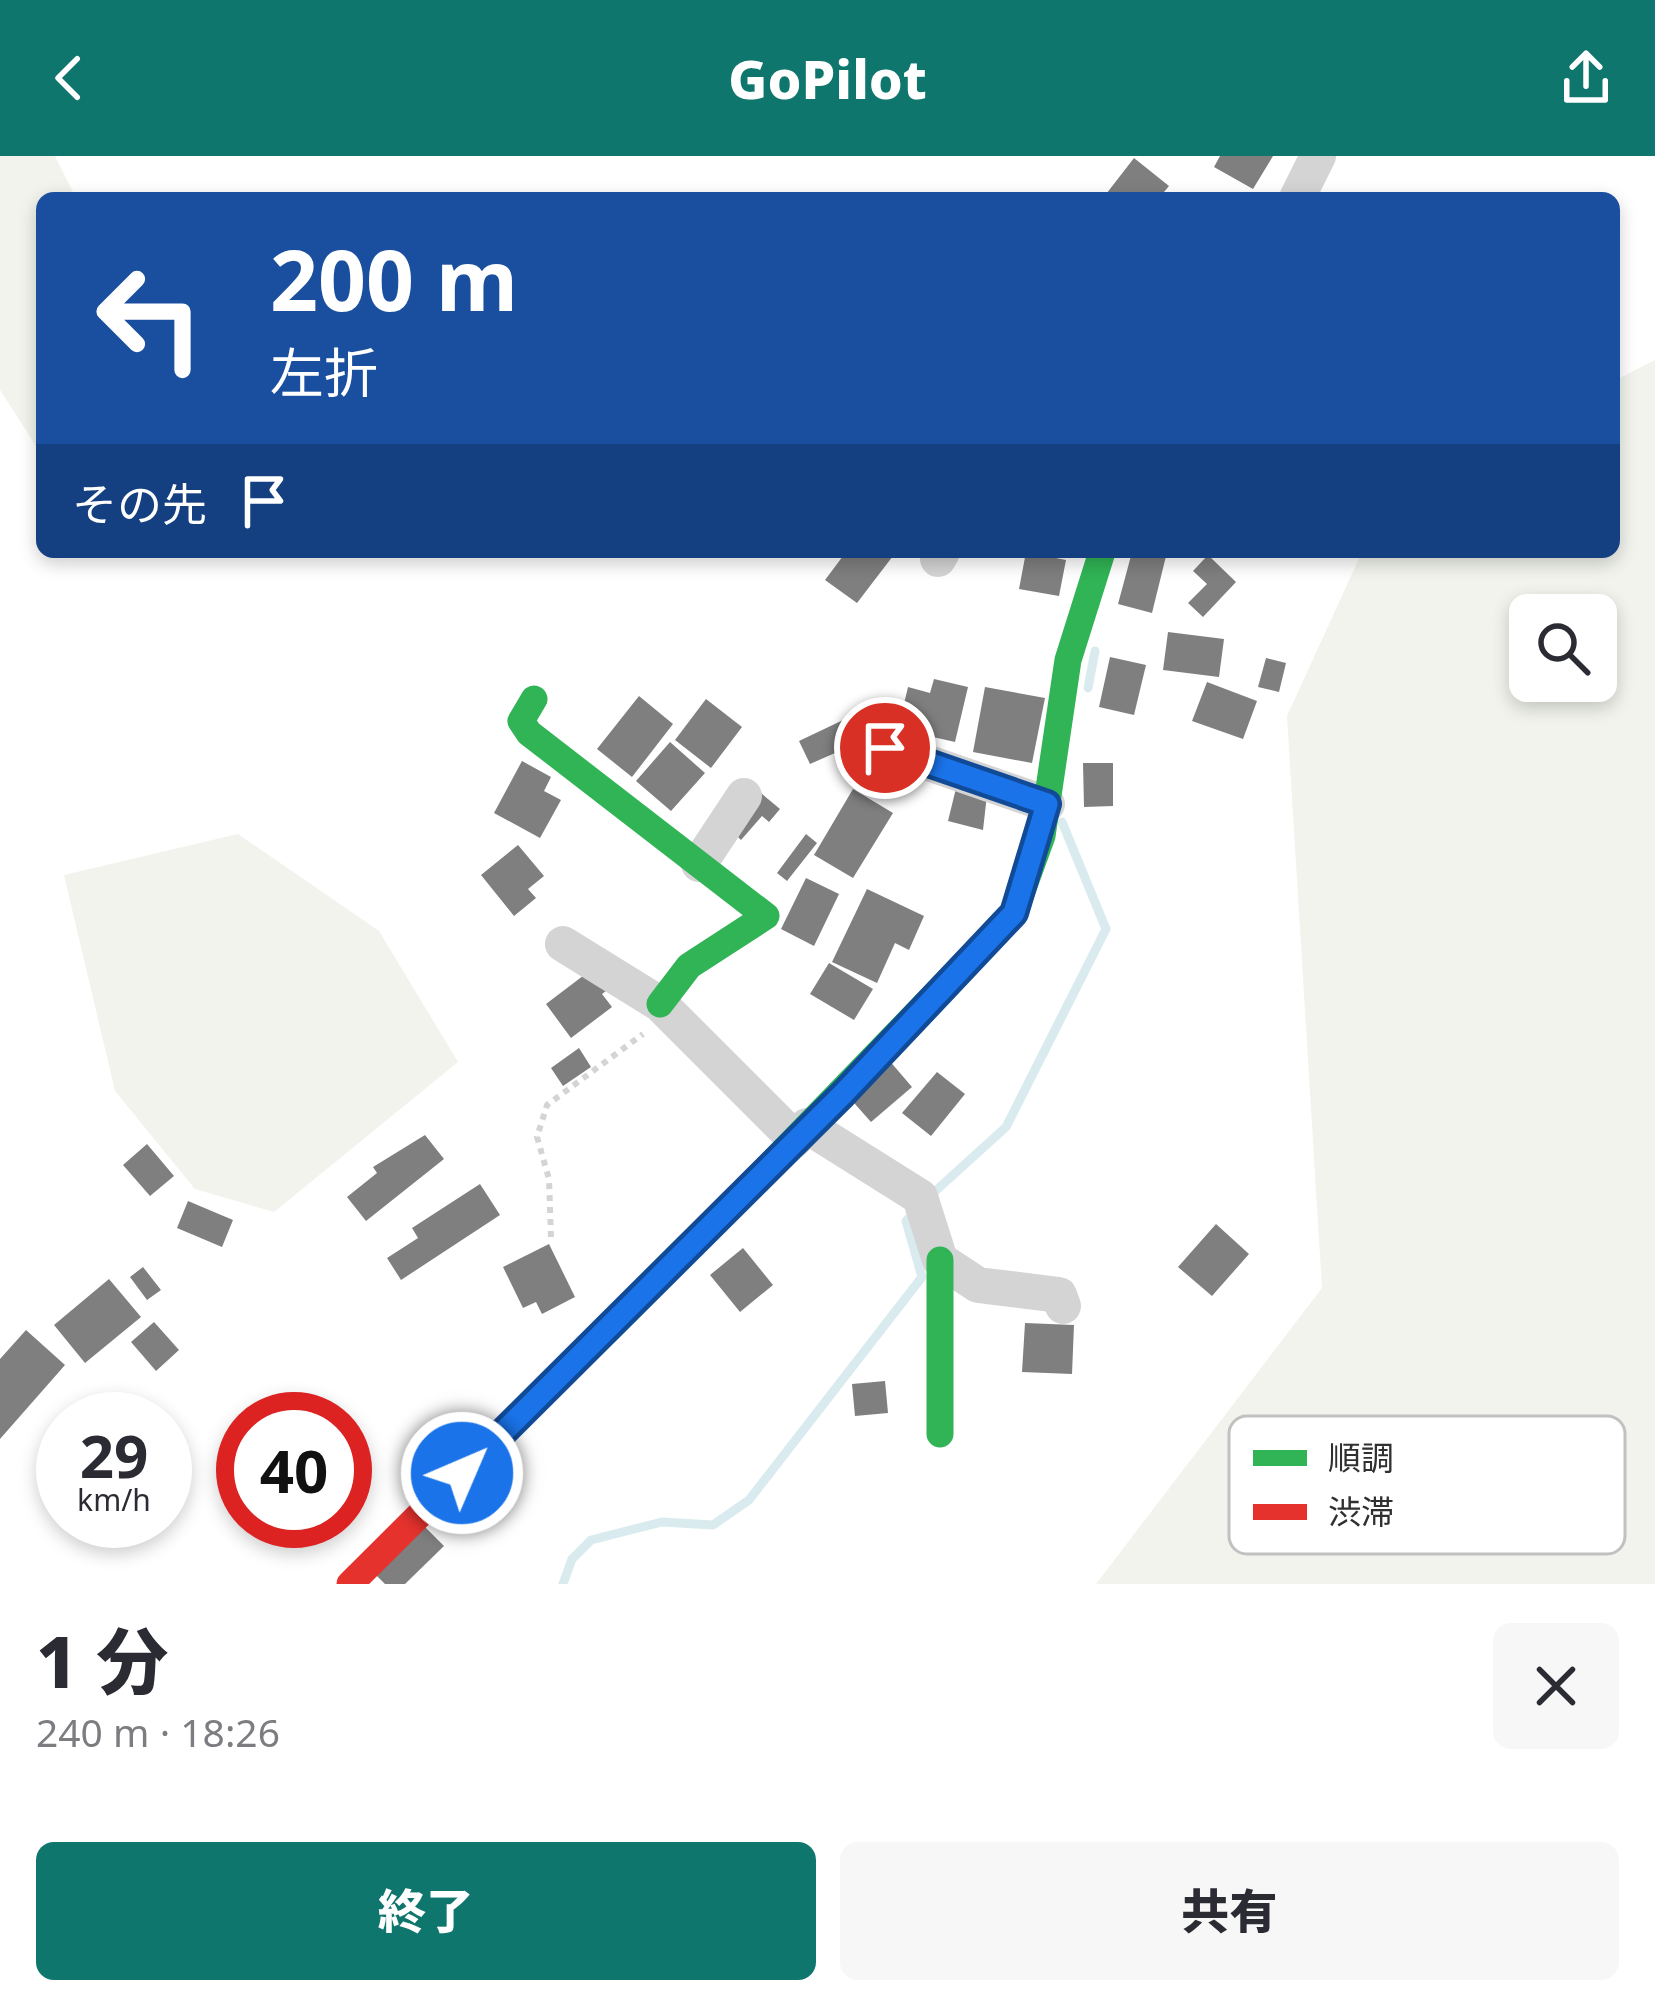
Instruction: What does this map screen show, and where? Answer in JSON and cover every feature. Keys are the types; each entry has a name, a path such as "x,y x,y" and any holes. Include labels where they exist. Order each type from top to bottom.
{"street":[{"path":"1300,192 1318,156"},
{"path":"350,1584 802,1133 1014,913 1047,804 1068,660 1100,558"},
{"path":"534,699 520,721 529,733 766,916 689,966 660,1004"},
{"path":"885,748 1047,804"},
{"path":"699,864 744,796"},
{"path":"563,944 660,1004 802,1133 925,1208 940,1260 940,1434"},
{"path":"940,1260 978,1285 1042,1289 1059,1295 1064,1306"}],"path":[{"path":"551,1237 549,1178 537,1138 547,1105 662,1021 660,1004"}],"shaded area":[{"path":"0,156 55,156 73,192 36,192 36,446 0,390"},
{"path":"1655,360 1655,1584 1096,1584 1322,1288 1287,716 1359,558 1620,558 1620,378"},
{"path":"238,834 379,931 458,1062 274,1212 195,1189 115,1091 64,875"}],"building":[{"path":"1220,156 1273,156 1253,189 1214,167"},
{"path":"1134,158 1169,186 1164,192 1108,192"},
{"path":"842,558 891,558 857,603 825,580"},
{"path":"1025,558 1066,560 1059,596 1019,589"},
{"path":"1130,558 1166,558 1152,613 1118,604"},
{"path":"1211,558 1236,582 1203,617 1188,603 1207,584 1193,571"},
{"path":"1168,632 1224,639 1219,677 1163,670"},
{"path":"1110,657 1146,665 1134,715 1099,707"},
{"path":"1266,658 1286,663 1279,692 1258,687"},
{"path":"934,679 968,687 955,742 898,729 908,687 930,693"},
{"path":"1207,682 1257,701 1243,739 1192,721"},
{"path":"985,687 1045,698 1032,763 973,752"},
{"path":"639,696 673,724 632,777 597,749"},
{"path":"706,699 742,727 711,768 675,740"},
{"path":"860,712 879,755 844,772 835,753 810,764 799,741"},
{"path":"670,742 705,773 671,811 636,781"},
{"path":"522,761 551,777 544,791 561,800 540,838 494,813"},
{"path":"1083,763 1113,763 1113,806 1084,807"},
{"path":"959,776 988,786 983,830 948,821"},
{"path":"755,788 780,809 769,822 762,816 741,840 727,826"},
{"path":"853,789 893,813 853,878 814,855"},
{"path":"806,834 817,843 787,881 777,873"},
{"path":"518,845 544,876 528,889 536,898 514,916 481,875"},
{"path":"806,878 839,894 814,946 781,929"},
{"path":"867,889 924,916 909,950 895,943 877,983 832,962"},
{"path":"829,963 873,989 854,1020 810,994"},
{"path":"596,966 619,981 602,994 612,1007 571,1038 546,1004"},
{"path":"579,1048 591,1067 563,1086 551,1068"},
{"path":"888,1059 912,1087 871,1122 847,1095"},
{"path":"937,1072 965,1094 931,1136 902,1113"},
{"path":"425,1135 444,1159 366,1221 347,1197 377,1173 373,1167"},
{"path":"147,1144 174,1176 150,1196 123,1165"},
{"path":"480,1184 500,1215 401,1280 387,1258 418,1238 412,1228"},
{"path":"188,1201 233,1220 222,1247 177,1228"},
{"path":"1216,1224 1249,1254 1212,1296 1178,1267"},
{"path":"549,1244 575,1297 542,1314 536,1302 523,1308 503,1267"},
{"path":"743,1248 773,1285 740,1312 710,1275"},
{"path":"143,1267 161,1290 147,1300 130,1277"},
{"path":"109,1279 141,1317 85,1363 54,1325"},
{"path":"154,1322 179,1350 156,1371 131,1342"},
{"path":"1025,1323 1074,1325 1072,1374 1022,1372"},
{"path":"26,1330 65,1365 41,1392 36,1392 36,1398 0,1439 0,1359"},
{"path":"885,1381 888,1413 855,1416 852,1384"},
{"path":"425,1527 444,1546 405,1584 385,1584 376,1575"}],"waterway":[{"path":"1088,688 1095,651"},
{"path":"931,1195 1006,1127 1106,929 1062,822"},
{"path":"563,1584 572,1559 591,1540 662,1522 713,1525 749,1500 922,1277 906,1221 915,1212"}],"traffic: fast":[{"path":"740,1196 1014,913 1042,836 1068,660 1100,558"},
{"path":"534,699 521,721 529,733 766,916 689,966 660,1004"},
{"path":"940,1260 940,1434"}],"traffic: jam":[{"path":"350,1584 740,1196"}],"route":[{"path":"462,1473 843,1094 1014,913 1042,836 1047,804 885,748"}]}
